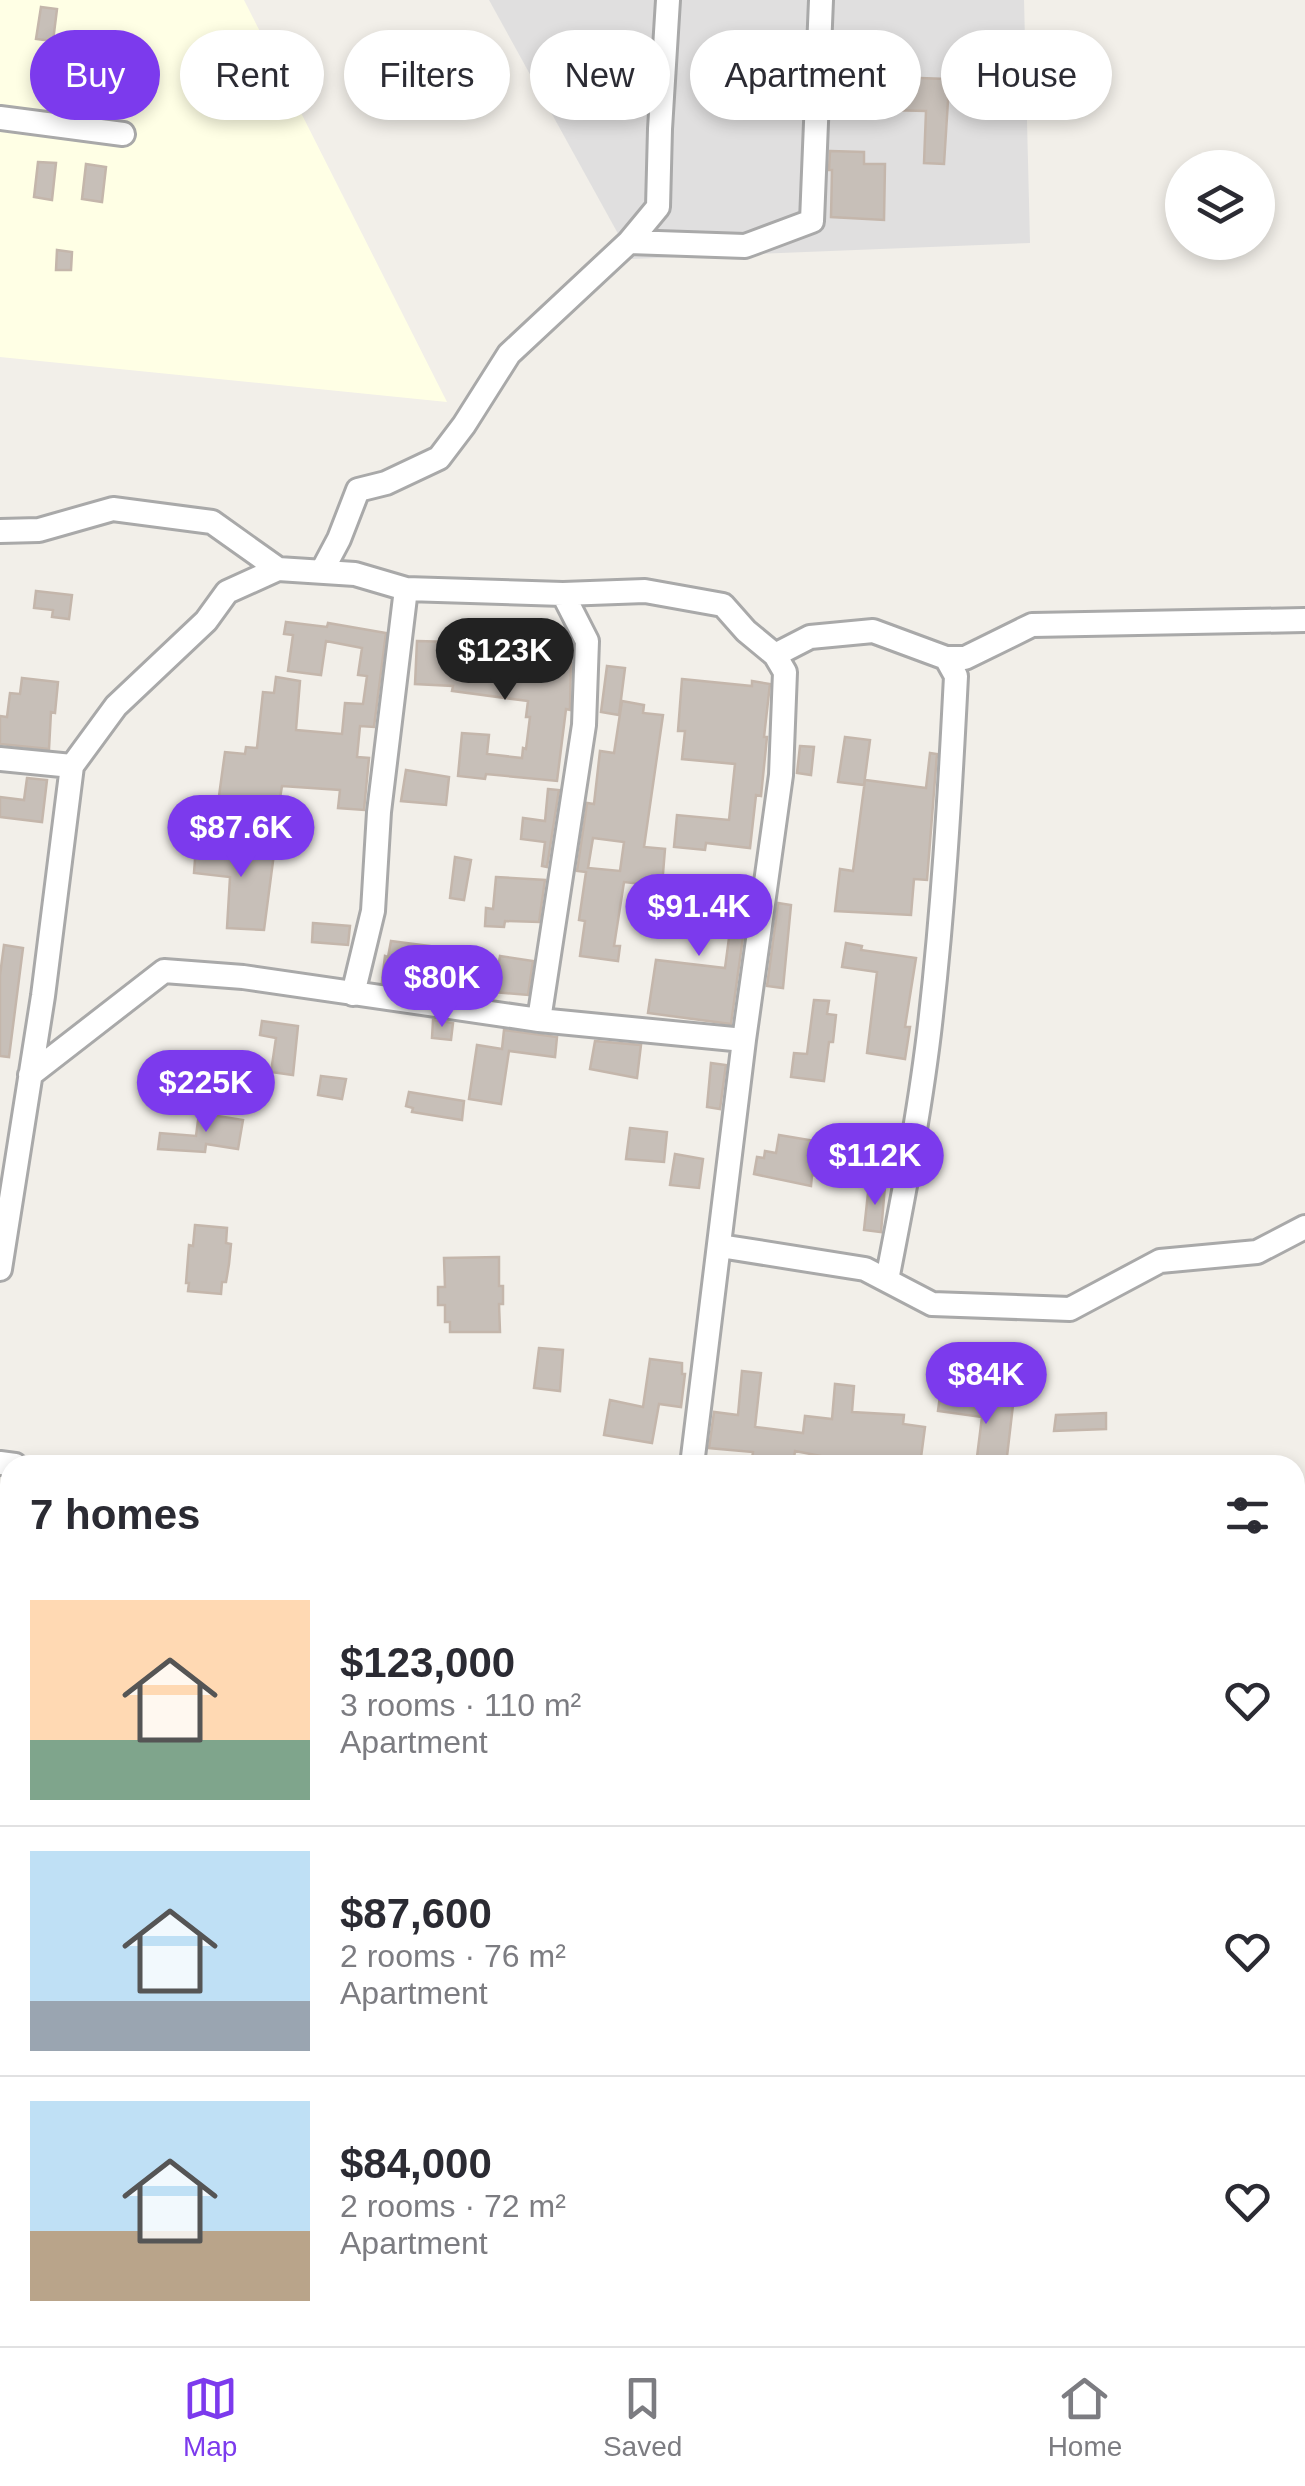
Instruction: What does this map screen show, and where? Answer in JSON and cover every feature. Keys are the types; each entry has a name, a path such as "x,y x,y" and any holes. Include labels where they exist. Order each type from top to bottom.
{"street":[{"path":"322,570 358,490 386,484 439,458 510,354 629,242 658,207 668,0"},
{"path":"629,242 744,246 812,220 821,0"},
{"path":"0,118 122,134"},
{"path":"0,531 38,530 113,509 212,522 278,569"},
{"path":"0,1269 72,766 116,706 206,621 227,592 278,569 322,570 356,574 406,589 563,594 645,592 723,605 775,655 785,672 780,775 693,1455"},
{"path":"353,994 374,911 380,812 406,589"},
{"path":"539,1020 584,725 587,640 563,594"},
{"path":"775,655 810,637 872,630 946,658 965,658 1032,625 1305,620"},
{"path":"887,1280 912,1153 942,902 956,676 946,658"},
{"path":"0,758 72,766"},
{"path":"30,1075 164,971 243,978 539,1020 744,1040"},
{"path":"720,1246 865,1269 932,1304 1070,1309 1160,1261 1257,1252 1305,1227"}],"shaded area":[{"path":"0,0 244,0 259,30 180,30 180,120 305,120 447,402 0,357"},
{"path":"489,0 1024,0 1025,30 941,30 941,120 1027,120 1030,243 632,259 555,120 670,120 670,30 530,30 530,74 510,38 510,30 506,30"}],"building":[{"path":"41,7 57,9 54,30 37,30"},
{"path":"921,78 941,79 941,120 947,120 944,164 924,163 926,111 921,111"},
{"path":"830,151 864,152 864,164 885,164 884,220 831,217"},
{"path":"38,162 56,163 52,200 34,197"},
{"path":"86,164 106,167 102,202 82,199"},
{"path":"57,250 72,252 71,270 56,270"},
{"path":"36,591 72,595 69,619 52,617 53,610 34,608"},
{"path":"286,622 327,627 328,623 386,633 374,727 360,726 357,757 369,758 364,810 338,808 340,790 282,786 279,804 219,796 225,752 245,754 246,747 257,748 263,692 274,693 276,677 300,681 296,730 342,734 345,703 363,704 367,676 358,675 362,648 326,641 321,675 288,671 293,635 284,634"},
{"path":"417,641 453,642 453,646 541,659 542,653 571,658 570,710 566,709 557,781 486,774 485,779 458,776 462,733 489,735 487,754 522,758 530,717 526,717 528,701 452,691 453,686 415,684"},
{"path":"607,666 625,668 619,715 601,712"},
{"path":"22,678 58,682 49,749 0,744 0,716 7,717 10,693 20,694"},
{"path":"682,679 752,686 752,681 770,684 761,796 756,795 750,848 706,843 705,850 674,847 677,815 729,820 735,764 682,759 685,731 678,731"},
{"path":"622,701 644,705 643,713 663,715 644,847 665,849 662,886 624,882 614,946 620,946 618,961 580,956 585,921 579,920 586,872 577,871 587,803 594,804 600,751 614,753","holes":["593,838 624,842 620,871 588,868"]},
{"path":"845,737 870,740 864,785 838,782"},
{"path":"800,746 814,747 811,775 797,773"},
{"path":"930,753 937,754 927,880 914,879 911,915 835,911 840,869 853,871 865,780 926,788"},
{"path":"406,770 449,777 446,805 401,801"},
{"path":"27,778 47,780 42,822 0,817 0,797 24,800"},
{"path":"548,789 559,790 547,867 542,866 545,842 521,839 523,818 545,821"},
{"path":"236,843 275,846 264,930 227,928 230,877 194,873 196,846 235,849"},
{"path":"455,857 471,860 464,900 450,898"},
{"path":"496,877 545,880 539,922 505,921 504,927 485,926 486,908 493,909"},
{"path":"663,889 748,901 731,1024 648,1013 656,960 725,968 729,938 659,931"},
{"path":"778,903 791,905 783,988 767,986"},
{"path":"313,923 350,926 348,945 312,942"},
{"path":"391,941 461,950 456,990 382,982"},
{"path":"846,943 862,946 861,950 916,958 905,1027 910,1027 905,1059 867,1053 877,972 842,967"},
{"path":"4,945 23,948 9,1057 0,1056"},
{"path":"500,956 533,961 528,995 494,992"},
{"path":"814,1000 829,1001 827,1014 836,1015 824,1081 791,1077 794,1053 807,1054"},
{"path":"433,1020 453,1023 451,1040 432,1038"},
{"path":"262,1021 298,1026 293,1075 271,1072 276,1038 260,1035"},
{"path":"504,1030 557,1037 555,1057 509,1051 501,1104 469,1099 477,1045 502,1049"},
{"path":"595,1041 641,1045 637,1078 590,1069"},
{"path":"193,1057 216,1060 210,1109 187,1106"},
{"path":"711,1063 726,1065 720,1109 707,1107"},
{"path":"321,1076 346,1079 342,1099 318,1095"},
{"path":"409,1092 464,1101 462,1120 412,1112 413,1108 406,1106"},
{"path":"199,1113 243,1120 238,1149 206,1144 205,1152 158,1149 160,1133 196,1136"},
{"path":"630,1128 667,1132 664,1162 626,1159"},
{"path":"779,1135 815,1141 814,1144 826,1147 825,1153 843,1155 840,1179 812,1175 811,1186 754,1174 757,1157 764,1158 765,1151 776,1153"},
{"path":"675,1154 703,1159 699,1188 670,1185"},
{"path":"869,1184 885,1186 881,1232 864,1230"},
{"path":"195,1225 227,1228 226,1243 231,1244 221,1294 188,1291 189,1245 193,1246"},
{"path":"499,1257 499,1286 503,1286 500,1332 450,1332 450,1322 445,1322 445,1305 438,1305 438,1287 445,1287 444,1258"},
{"path":"539,1348 563,1350 560,1391 534,1388"},
{"path":"650,1359 682,1363 685,1374 681,1407 659,1404 652,1443 604,1435 610,1400 643,1407"},
{"path":"742,1371 761,1373 755,1427 803,1433 805,1416 832,1419 835,1384 854,1386 852,1412 904,1415 903,1424 925,1427 921,1455 816,1455 795,1451 794,1455 753,1455 753,1452 709,1448 714,1412 738,1415"},
{"path":"940,1396 1013,1405 1007,1455 977,1455 982,1417 938,1411"},
{"path":"1106,1413 1106,1429 1054,1431 1056,1415"}]}
